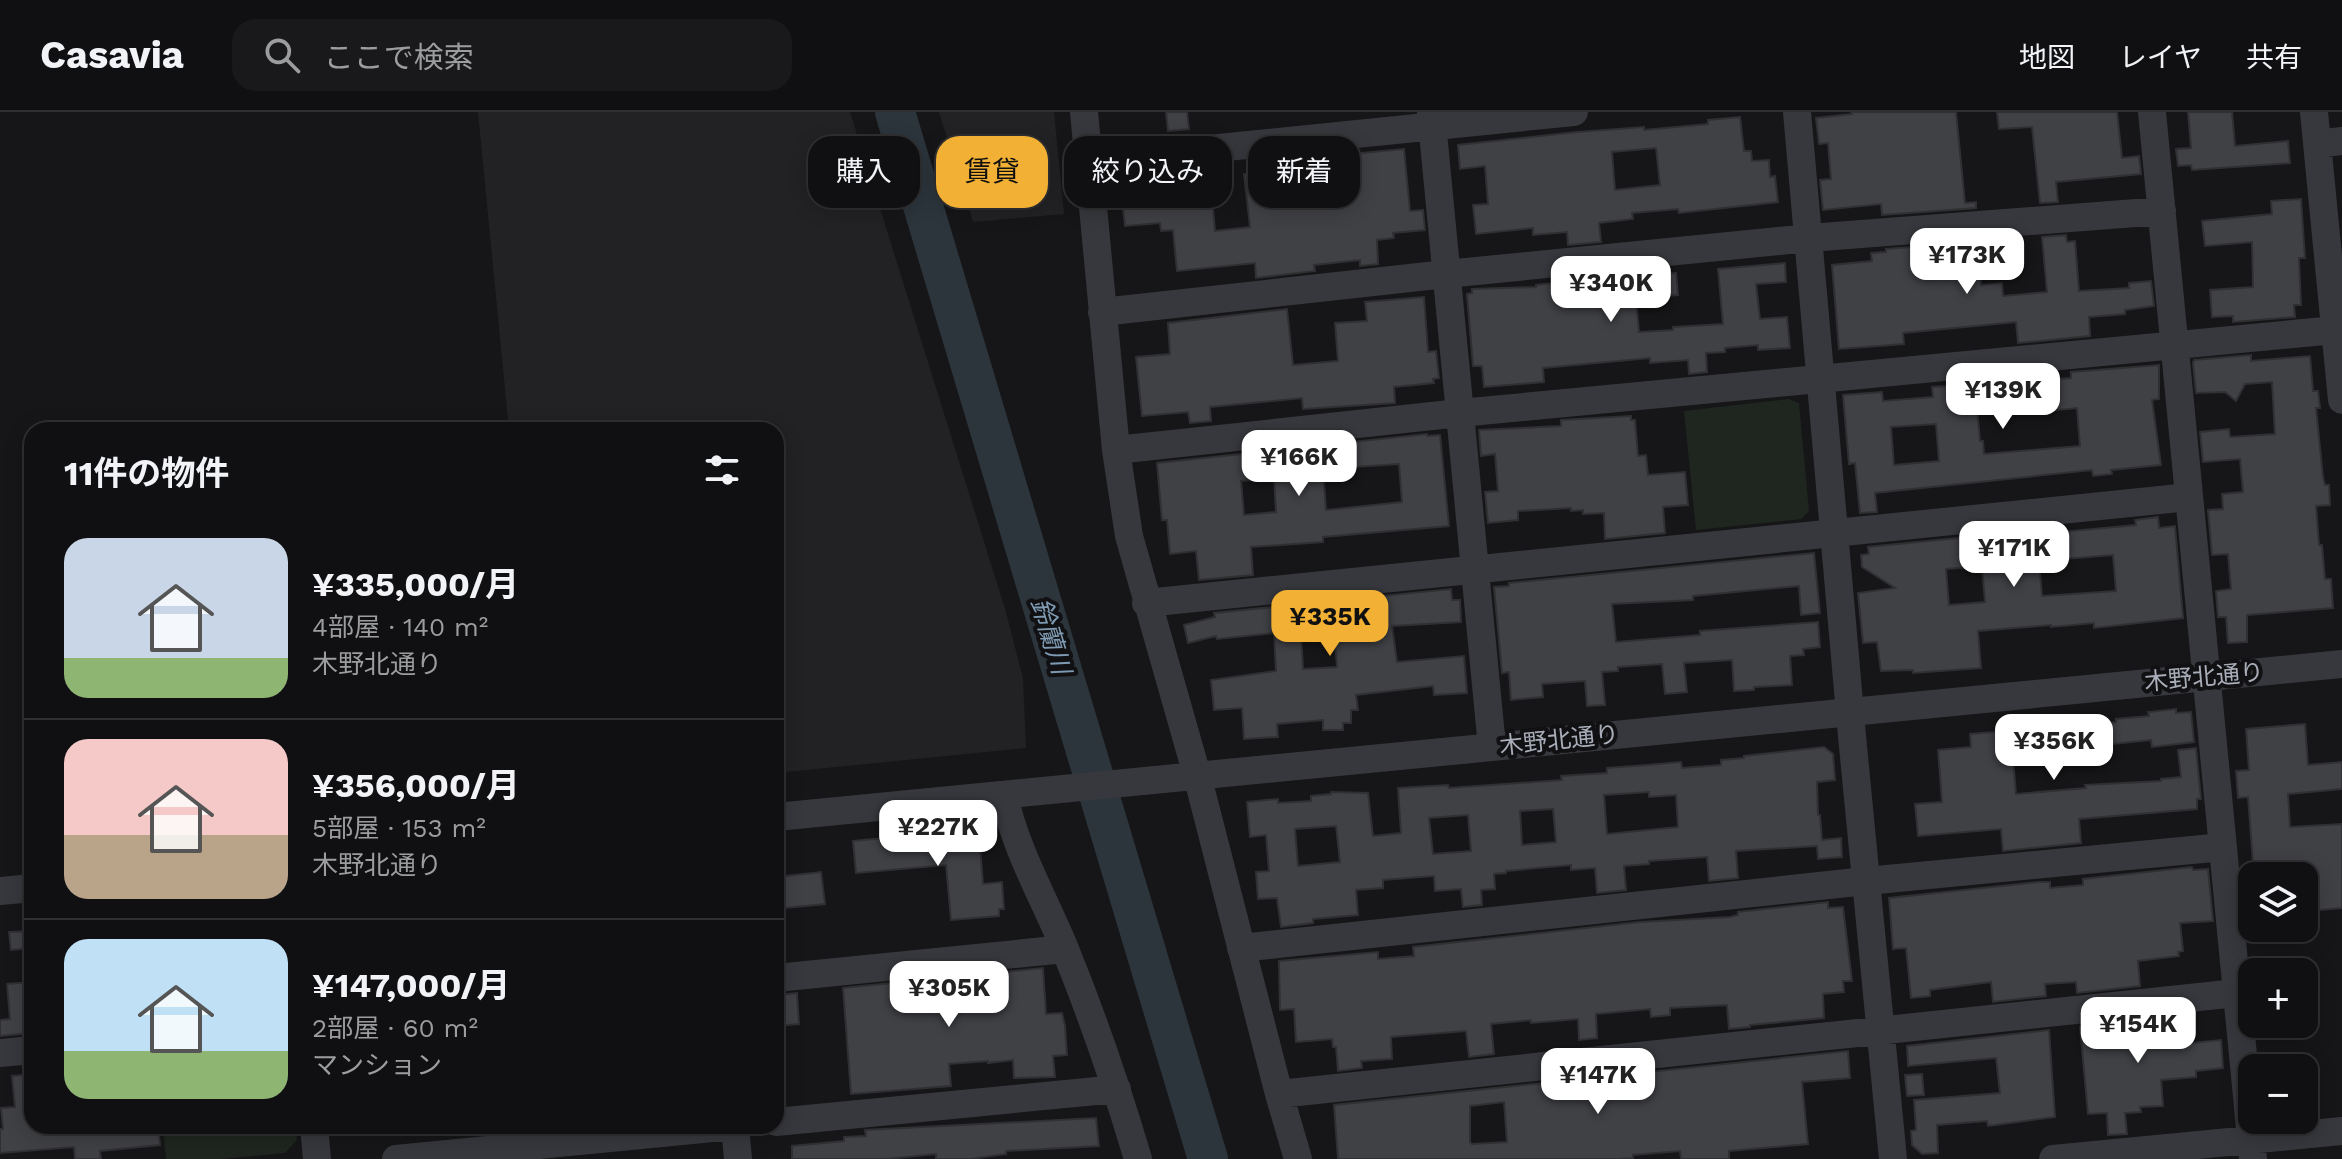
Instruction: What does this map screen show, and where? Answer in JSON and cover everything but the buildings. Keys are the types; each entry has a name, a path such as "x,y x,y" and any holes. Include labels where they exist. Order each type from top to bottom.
{"street":[{"path":"1084,112 1086,136"},
{"path":"1232,143 1431,119 1574,112"},
{"path":"1797,112 1833,533 1893,1159"},
{"path":"2152,112 2252,1149"},
{"path":"2314,112 2330,142 2337,293 2335,330 2342,400"},
{"path":"1431,119 1492,747"},
{"path":"1093,208 1116,450 1129,536 1197,775 1298,1159"},
{"path":"1102,312 1809,238 2162,211"},
{"path":"1116,450 1460,413 2335,330"},
{"path":"1146,603 2189,497"},
{"name":"木野北通り","path":"784,816 2342,664"},
{"path":"1004,795 1010,824 1065,949 1117,1089 1138,1159"},
{"path":"1241,948 1866,881 2223,847"},
{"path":"0,891 24,889"},
{"path":"784,977 1065,949"},
{"path":"1279,1094 2237,993"},
{"path":"0,1053 24,1051"},
{"path":"784,1121 1117,1089"},
{"path":"2053,1159 2252,1149 2342,1131"},
{"path":"315,1134 317,1159"},
{"path":"396,1159 652,1134"},
{"path":"735,1134 738,1159"}],"shaded area":[{"path":"478,112 850,112 857,136 808,136 808,208 880,208 1005,609 1023,678 1026,748 784,772 784,422 508,422"},
{"path":"939,112 1054,112 1064,214 973,222 969,208 1048,208 1048,136 946,136"},
{"path":"1789,399 1799,403 1809,511 1801,519 1696,530 1684,411"},
{"path":"164,1134 296,1134 297,1140 285,1153 221,1159 166,1159"}],"waterway":[{"name":"鈴蘭川","path":"895,112 1208,1159"}]}
